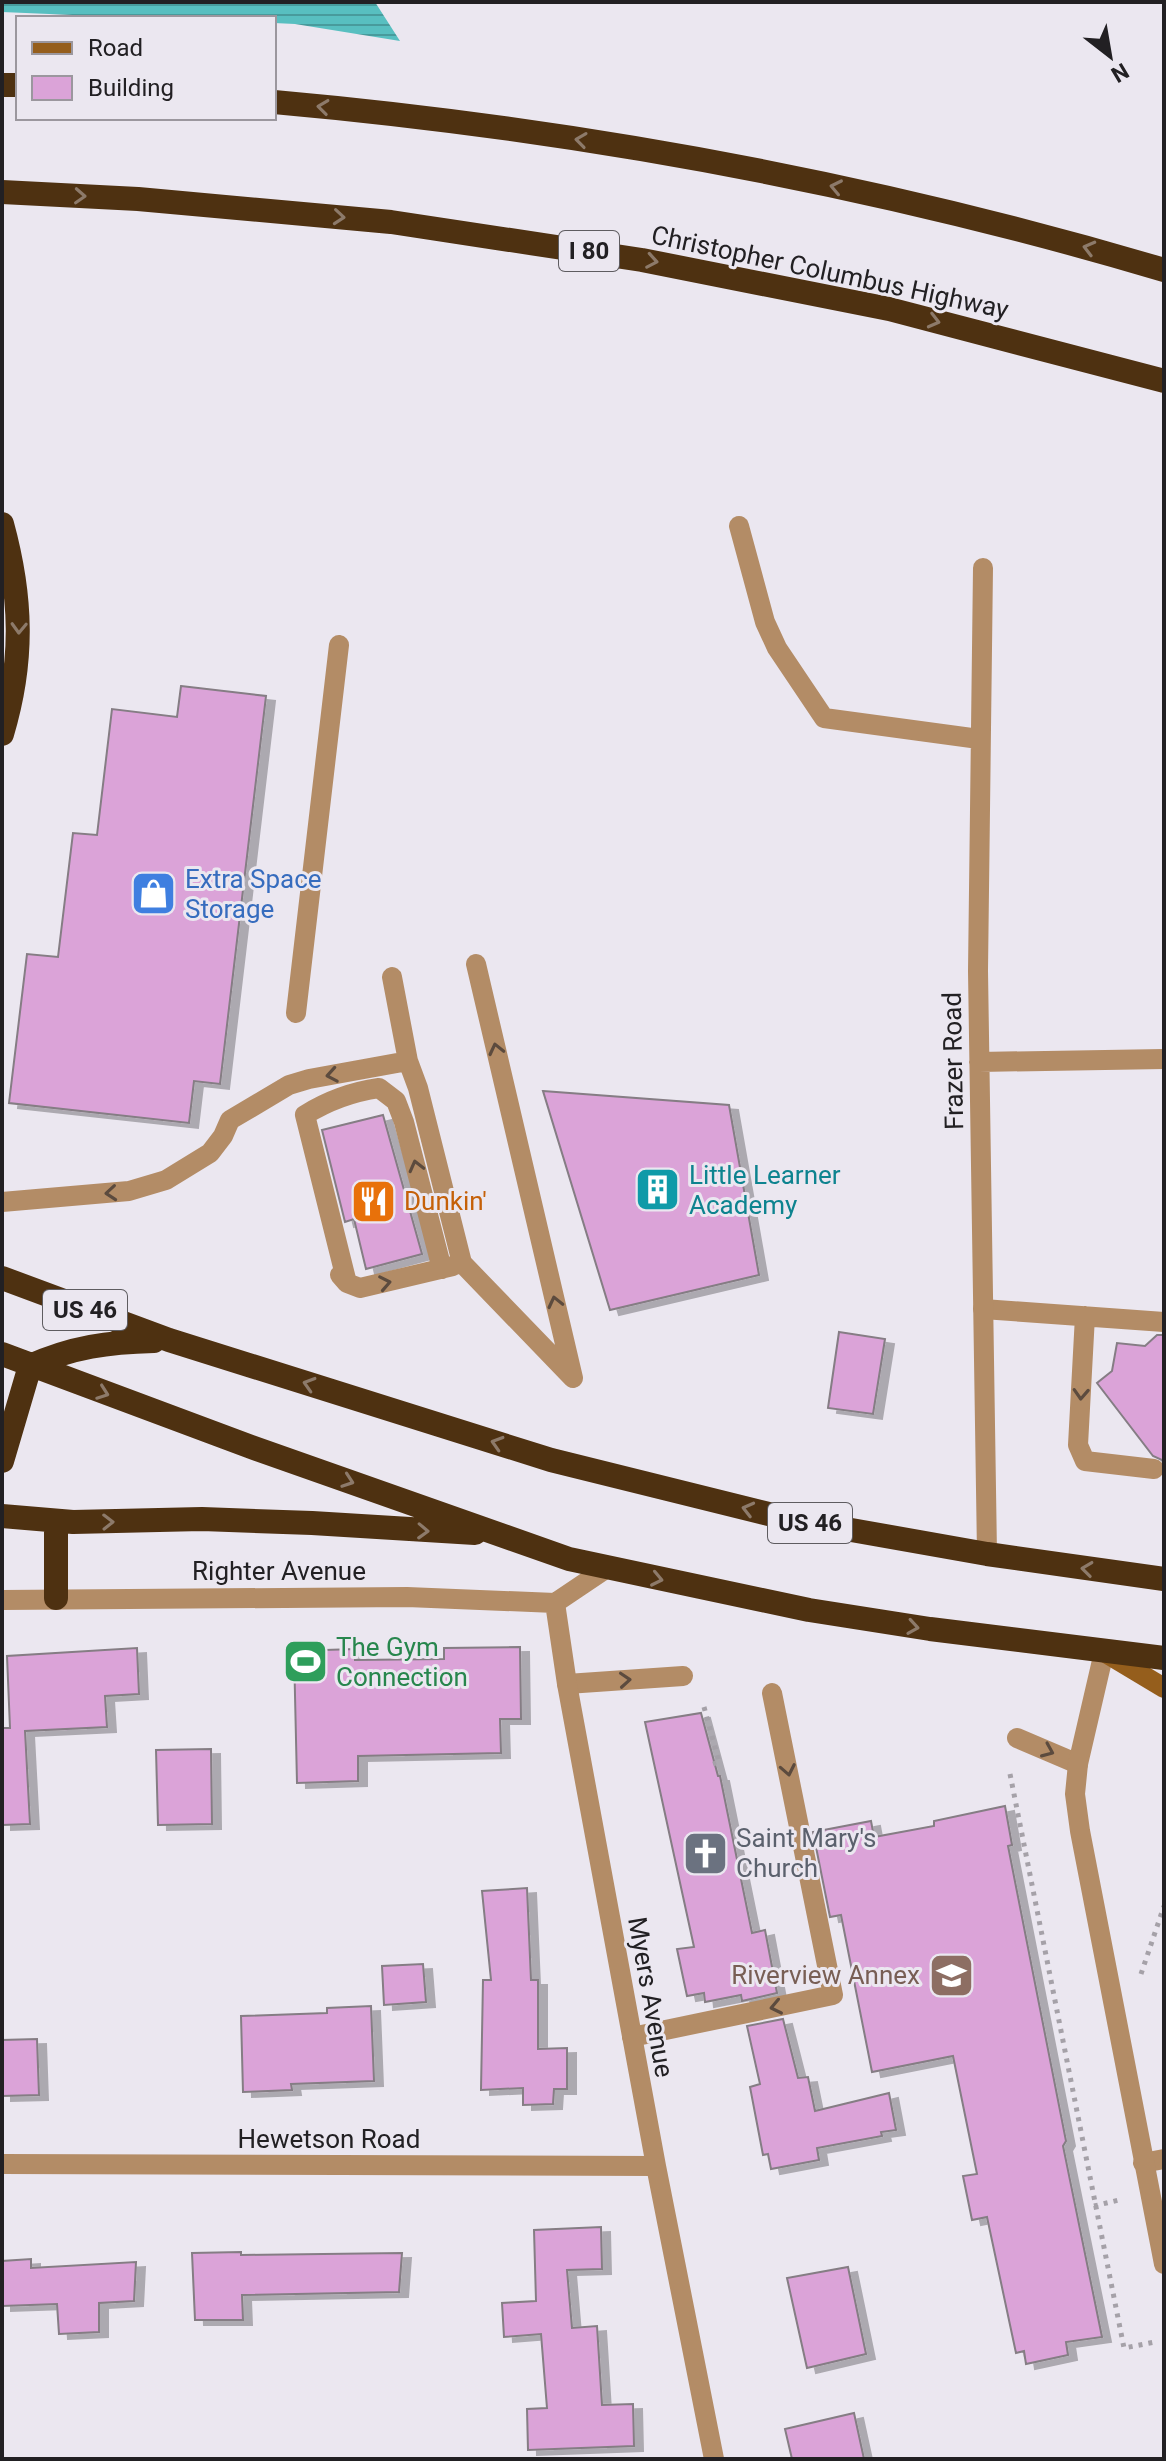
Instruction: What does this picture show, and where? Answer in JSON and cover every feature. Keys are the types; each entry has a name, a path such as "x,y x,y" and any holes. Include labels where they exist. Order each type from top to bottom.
{"highway":[{"path":"276,102 485,126 742,168 1008,227 1164,270"},
{"name":"Christopher Columbus Highway","path":"2,192 138,199 391,222 626,257 889,309 1164,381"},
{"path":"2,524 13,562 19,612 17,660 2,734"},
{"name":"US 46","path":"2,1278 169,1340 551,1460 789,1519 987,1554 1164,1579"},
{"path":"2,1461 30,1366 59,1353 112,1342 169,1340"},
{"name":"US 46","path":"2,1354 569,1559 809,1610 930,1629 1164,1658"},
{"path":"2,1516 56,1521 218,1520 502,1534"},
{"path":"56,1521 56,1598"}],"street":[{"path":"739,526 765,622 777,648 824,718 979,739"},
{"name":"Frazer Road","path":"983,568 979,739 979,1062 987,1554"},
{"path":"296,1013 339,645"},
{"path":"347,1283 305,1115 328,1100 379,1088 396,1101 452,1266 573,1378 476,964"},
{"path":"392,977 408,1061 418,1088 452,1266"},
{"path":"979,1062 1164,1059"},
{"path":"2,1202 129,1191 166,1180 210,1153 230,1120 289,1085 408,1061"},
{"path":"289,1085 339,1273 347,1283 360,1288 452,1266"},
{"path":"983,1309 1164,1322"},
{"path":"1085,1316 1078,1445 1085,1461 1154,1469"},
{"path":"555,1603 607,1568"},
{"name":"Righter Avenue","path":"2,1600 407,1597 555,1603"},
{"name":"Myers Avenue","path":"555,1603 632,2037 714,2459"},
{"path":"1164,1688 1104,1652 1078,1764 1075,1794 1080,1831 1154,2161 1164,2264"},
{"path":"567,1684 683,1676"},
{"path":"632,2037 833,1995 772,1693"},
{"path":"1017,1738 1078,1764"},
{"name":"Hewetson Road","path":"2,2164 656,2166"}],"path":[{"path":"704,1707 719,1762 713,1764"},
{"path":"1010,1774 1124,2348 1155,2342"},
{"path":"1141,1974 1164,1906"},
{"path":"1094,2206 1127,2198 1130,2211"}],"water":[{"path":"2,2 375,2 400,41 276,23 276,16 96,16 2,12"}],"building":[{"name":"Extra Space Storage","path":"181,686 266,696 220,1084 194,1081 189,1123 9,1103 27,954 58,957 73,833 97,835 112,709 177,717"},
{"name":"Little Learner Academy","path":"543,1091 729,1105 759,1275 610,1310"},
{"name":"Dunkin'","path":"383,1115 422,1254 366,1269 354,1219 345,1222 322,1130"},
{"path":"839,1332 885,1339 873,1414 828,1408"},
{"path":"1157,1335 1164,1335 1164,1461 1153,1456 1097,1383 1112,1371 1117,1343 1145,1346"},
{"path":"520,1647 521,1719 500,1719 501,1753 358,1756 358,1781 297,1783 294,1651 355,1649 355,1660 444,1659 444,1648"},
{"path":"137,1648 139,1694 105,1696 107,1727 25,1731 30,1824 2,1825 2,1728 10,1728 7,1656"},
{"name":"Saint Mary's Church","path":"701,1713 720,1776 752,1933 765,1930 777,1993 742,2001 741,1995 705,2002 704,1993 687,1996 677,1949 694,1947 645,1722"},
{"path":"211,1749 212,1824 158,1825 156,1750"},
{"path":"1005,1806 1012,1845 1008,1846 1102,2337 1066,2342 1068,2355 1026,2364 1024,2351 1016,2353 987,2217 972,2220 963,2176 977,2174 953,2056 872,2072 841,1915 830,1917 813,1832 871,1821 874,1837 934,1826 934,1821"},
{"path":"527,1888 531,1980 538,1980 538,2049 567,2048 567,2089 554,2089 553,2104 523,2105 523,2088 481,2090 483,1980 491,1980 482,1891"},
{"path":"423,1964 426,2002 384,2005 382,1966"},
{"path":"371,2006 374,2081 291,2084 292,2090 243,2092 241,2016 327,2013 327,2008"},
{"path":"783,2019 798,2078 808,2077 815,2111 889,2093 896,2130 881,2132 882,2136 817,2148 819,2160 771,2169 768,2154 763,2155 750,2087 760,2084 747,2026"},
{"path":"37,2039 39,2095 2,2096 2,2040"},
{"path":"601,2227 602,2269 567,2270 572,2328 597,2326 602,2405 633,2404 634,2446 528,2450 527,2409 547,2408 541,2334 504,2337 502,2303 536,2301 534,2230"},
{"path":"241,2252 241,2255 402,2253 399,2292 242,2295 243,2320 195,2320 192,2253"},
{"path":"31,2259 31,2268 136,2262 134,2301 99,2303 99,2332 59,2334 57,2304 2,2306 2,2261"},
{"path":"848,2267 866,2354 807,2368 787,2278"},
{"path":"854,2413 864,2459 792,2459 785,2429"}],"place":[{"name":"Extra Space Storage","path":"154,894"},
{"name":"Little Learner Academy","path":"658,1190"},
{"name":"Dunkin'","path":"373,1201"},
{"name":"The Gym Connection","path":"305,1662"},
{"name":"Saint Mary's Church","path":"705,1853"},
{"name":"Riverview Annex","path":"951,1975"}]}
